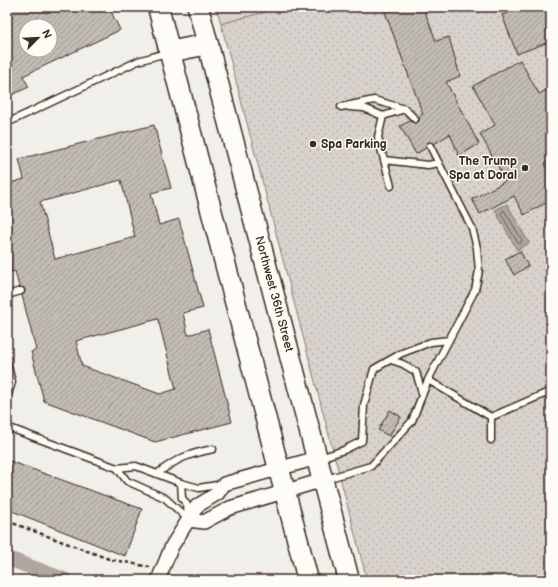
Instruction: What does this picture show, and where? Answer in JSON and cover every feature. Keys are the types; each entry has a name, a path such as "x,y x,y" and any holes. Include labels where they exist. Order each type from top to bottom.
{"main road":[{"path":"158,7 308,580"},
{"name":"Northwest 36th Street","path":"198,7 349,580"},
{"path":"169,52 208,44"}],"street":[{"path":"163,577 172,546 197,506 218,493 224,484 317,458"},
{"path":"189,520 204,522 230,508 285,493 323,480"}],"lane":[{"path":"7,123 138,61 169,52"},
{"path":"405,109 383,116 364,108 341,107 374,100 405,109 415,118"},
{"path":"383,116 378,137 392,186"},
{"path":"323,480 371,466 412,421 422,392 475,290 479,271 477,248 472,228 430,146"},
{"path":"384,160 428,165 438,163"},
{"path":"7,295 21,291"},
{"path":"317,458 344,450 362,441 364,405 374,369 409,350 431,342 449,340"},
{"path":"391,360 403,364 416,372 422,392"},
{"path":"7,363 12,382 7,398"},
{"path":"428,380 491,418"},
{"path":"491,418 551,391"},
{"path":"491,418 491,440"},
{"path":"7,427 117,468 136,466 181,483 199,488 224,484"},
{"path":"157,474 170,463 184,456 213,450"},
{"path":"117,468 128,481 165,498 189,520"},
{"path":"181,483 182,498 187,505 189,520"}],"path":[{"path":"7,521 109,559 152,568"},
{"path":"163,577 182,580"}],"shaded area":[{"path":"216,7 283,7 221,24"},
{"path":"283,7 551,7 551,580 367,580 221,24"}],"water":[{"path":"507,204 529,243 517,250 495,210"}],"building":[{"path":"7,7 109,7 120,30 23,76 29,87 7,97"},
{"path":"383,7 423,7 436,41 449,37 460,76 446,82 479,144 459,156 450,134 434,144 428,142 426,148 416,154 400,126 410,121 417,123 419,121 419,116 423,114"},
{"path":"523,7 551,7 551,41 517,54 502,15"},
{"name":"The Trump Spa at Doral","path":"520,60 539,94 551,87 551,200 524,215 514,196 480,214 472,199 506,181 480,134 495,125 473,86"},
{"path":"154,125 171,188 151,193 159,225 179,219 203,308 183,313 188,335 208,329 232,422 155,442 44,401 31,352 36,350 22,295 25,290 24,288 19,287 15,271 10,272 7,263 7,184 24,179 19,159","holes":["121,180 135,237 55,259 40,202","158,319 176,389 160,394 82,366 76,341"]},
{"path":"520,251 528,266 514,275 505,259"},
{"path":"390,410 401,417 389,436 378,430"},
{"path":"7,460 142,509 125,556 7,509"}],"waterway":[{"path":"7,558 65,580"}],"place":[{"name":"Spa Parking","path":"313,144"},
{"name":"The Trump Spa at Doral","path":"525,168"}]}
